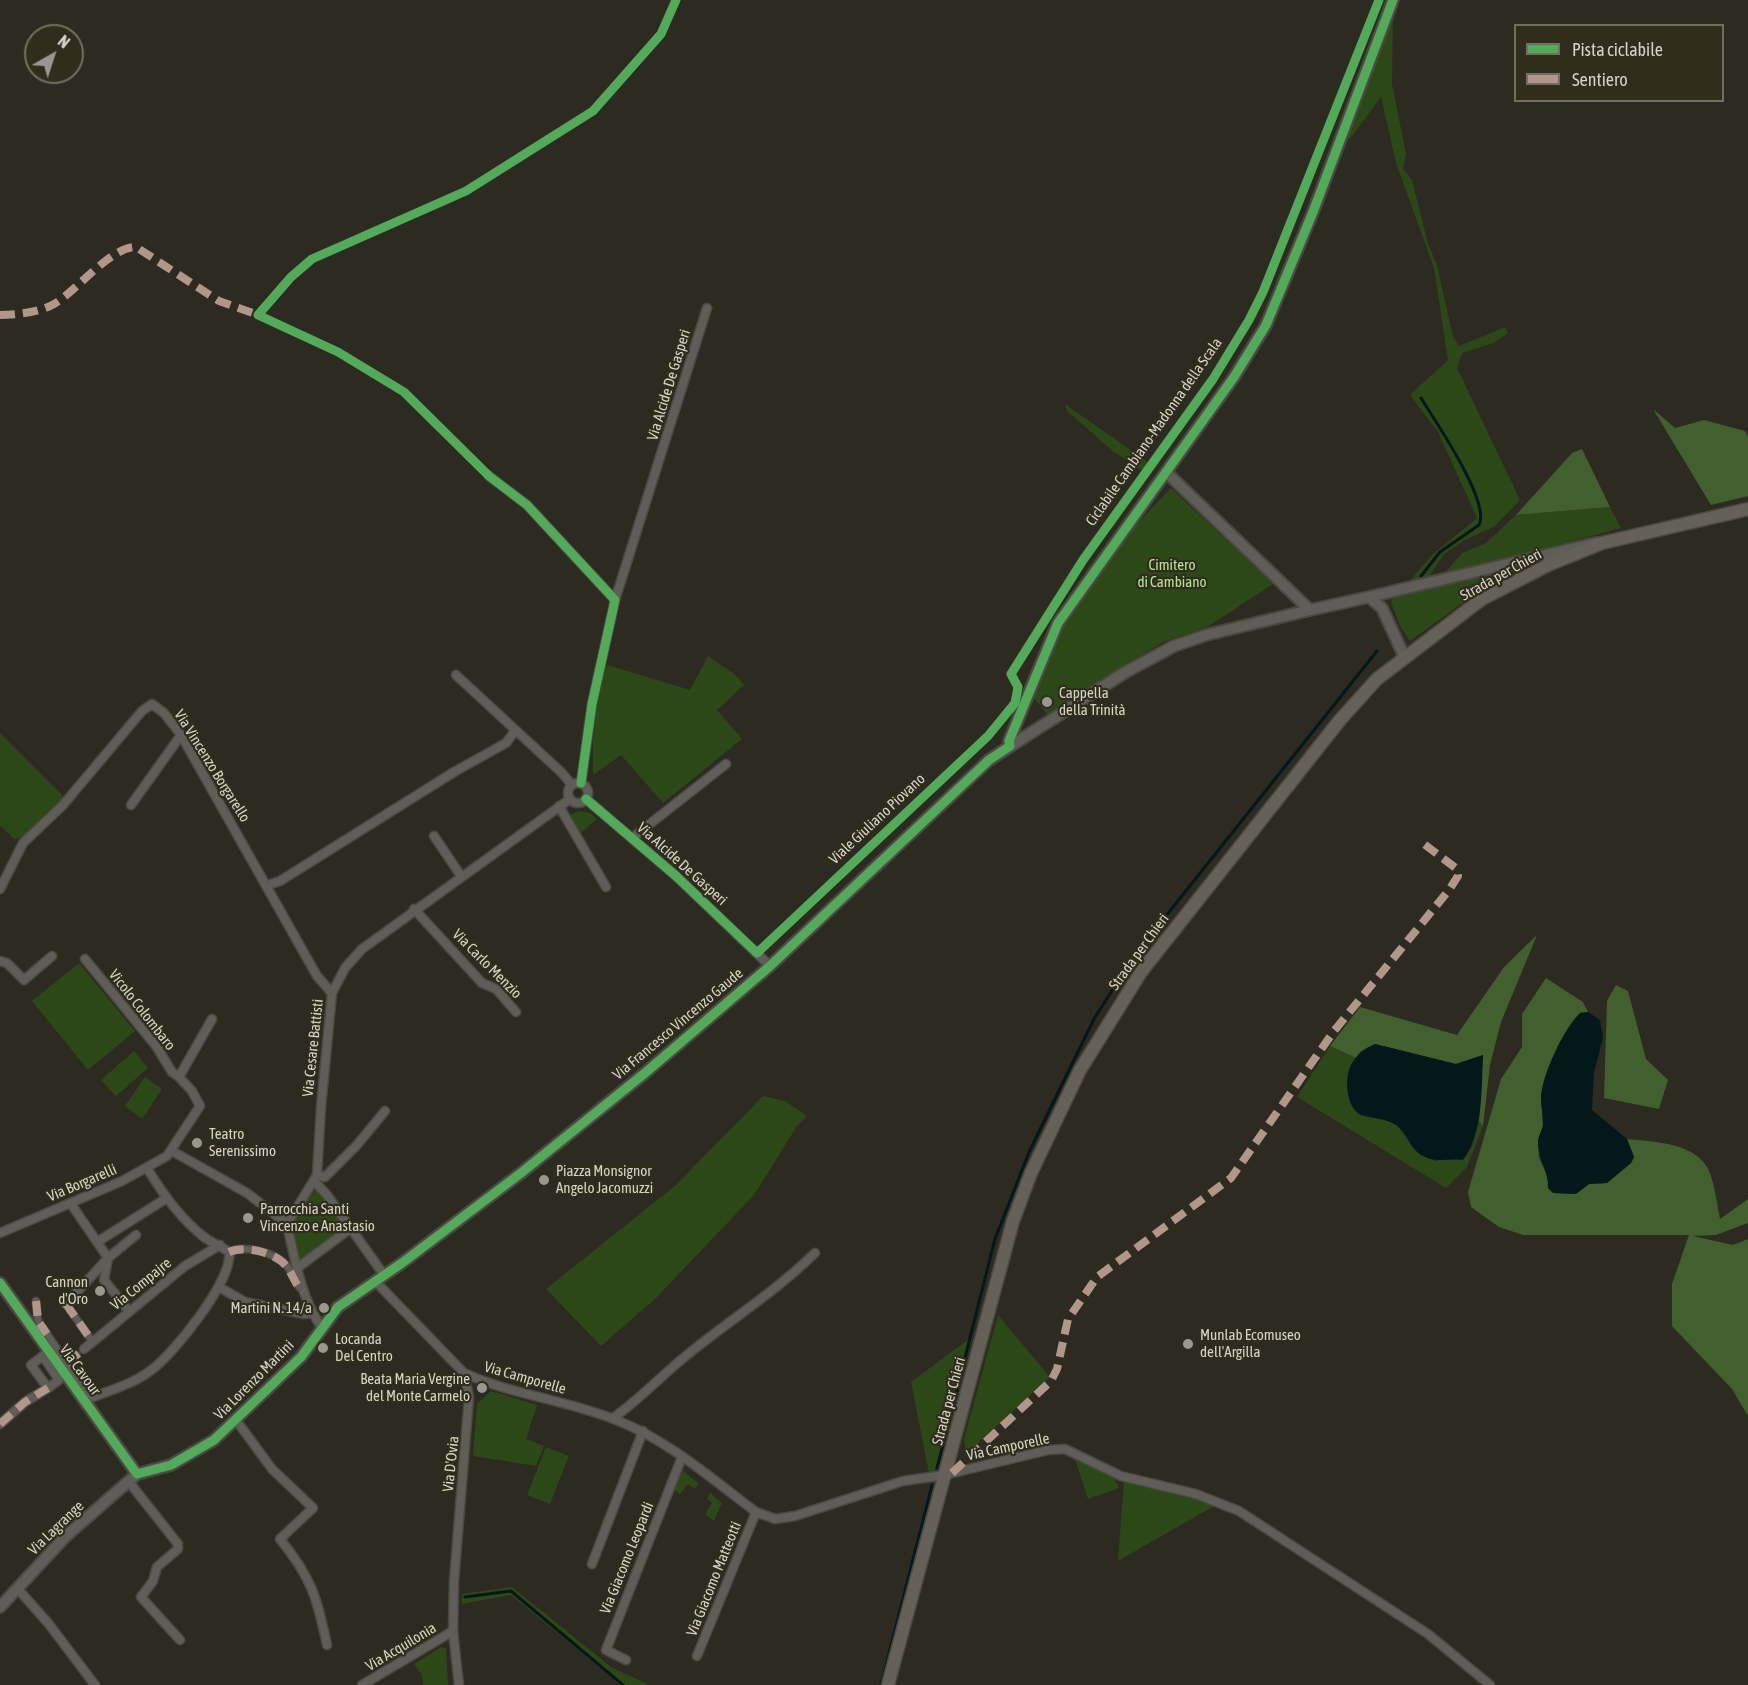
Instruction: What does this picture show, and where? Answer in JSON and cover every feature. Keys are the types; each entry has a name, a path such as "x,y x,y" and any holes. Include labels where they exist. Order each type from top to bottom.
{"main road":[{"name":"Strada per Chieri","path":"888,1685 1013,1221 1030,1173 1080,1070 1141,972 1340,720 1377,679 1404,656 1482,599 1548,565 1602,543 1748,509"}],"street":[{"path":"1010,746 1009,741 1058,623 1234,378 1266,325 1313,212 1393,0"},
{"name":"Via Alcide De Gasperi","path":"576,784 615,600 707,308"},
{"path":"1167,473 1310,610"},
{"path":"489,476 527,505 615,600"},
{"name":"Via Francesco Vincenzo Gaude","path":"380,1278 573,1132 770,966 989,760 1124,673 1174,646 1206,635 1580,545 1602,543"},
{"path":"1369,597 1382,608 1404,656"},
{"path":"456,675 562,773 588,791 586,799 579,803 570,799 568,792 576,784"},
{"name":"Via Vincenzo Borgarello","path":"0,889 23,843 63,804 147,705 157,706 181,735 268,885 317,976 332,993"},
{"path":"268,885 280,881 454,772 506,743 515,731"},
{"path":"131,804 181,735"},
{"name":"Via Alcide De Gasperi","path":"632,838 726,764"},
{"name":"Via Cesare Battisti","path":"316,1178 332,993 345,968 362,949 414,909 570,799"},
{"name":"Via Alcide De Gasperi","path":"586,799 632,838 770,966"},
{"path":"560,806 606,887"},
{"path":"434,836 461,876"},
{"name":"Via Carlo Menzio","path":"414,909 482,982 496,990 516,1012"},
{"path":"0,961 7,963 24,980 52,956"},
{"name":"Vicolo Colombaro","path":"85,958 156,1046 172,1072 192,1091 201,1106 172,1151"},
{"name":"Vicolo Colombaro","path":"179,1077 212,1018"},
{"path":"316,1178 325,1177 357,1145 385,1111"},
{"path":"172,1151 247,1193 287,1224 303,1291 312,1313 322,1328"},
{"name":"Via Borgarelli","path":"0,1233 147,1168 172,1151"},
{"path":"36,1300 38,1321 67,1363 87,1400 130,1383 151,1371 174,1350 219,1287 230,1262 229,1252 205,1238 167,1198 147,1168"},
{"path":"316,1178 351,1228 380,1278 464,1373"},
{"path":"287,1224 316,1178"},
{"path":"97,1242 167,1198"},
{"path":"70,1204 108,1258 104,1280 129,1311"},
{"path":"297,1268 351,1228"},
{"path":"92,1341 66,1304 108,1258 136,1235"},
{"name":"Via Compajre","path":"80,1352 185,1266 220,1245"},
{"path":"229,1252 238,1249 277,1257 287,1267 303,1291"},
{"path":"613,1418 637,1401 686,1355 778,1288 815,1253"},
{"name":"Via Lorenzo Martini","path":"137,1474 154,1472 192,1455 236,1419 301,1357 338,1307 380,1278"},
{"name":"Via Cavour","path":"0,1283 62,1379 87,1400 137,1474"},
{"path":"219,1287 244,1302 304,1314 312,1313"},
{"path":"67,1363 80,1352"},
{"path":"45,1354 31,1365 48,1388"},
{"name":"Via Camporelle","path":"464,1373 488,1384 545,1397 613,1418 643,1431 756,1512 775,1519 795,1516 903,1481 944,1475 1048,1450 1065,1449 1120,1476 1196,1494 1239,1511 1428,1634 1490,1685"},
{"name":"Via D'Ovia","path":"459,1685 453,1631 455,1546 470,1415 470,1397 464,1373"},
{"path":"0,1424 25,1402 62,1379"},
{"path":"236,1419 272,1469 313,1508 280,1539 302,1565 316,1594 327,1645"},
{"path":"592,1564 643,1431"},
{"name":"Via Giacomo Leopardi","path":"626,1660 606,1650 682,1457"},
{"name":"Via Lagrange","path":"0,1607 66,1536 137,1474"},
{"path":"129,1482 178,1544 178,1549 157,1567 153,1581 141,1597 180,1640"},
{"name":"Via Giacomo Matteotti","path":"697,1656 756,1512"},
{"path":"17,1588 48,1623 95,1685"},
{"name":"Via Acquilonia","path":"362,1685 373,1682 453,1631"}],"green space":[{"path":"1393,14 1392,84 1406,154 1403,169 1412,180 1428,244 1437,265 1453,337 1459,346 1505,327 1508,333 1494,343 1462,353 1457,368 1520,500 1495,526 1463,541 1444,554 1427,580 1409,582 1432,555 1477,518 1438,432 1410,395 1448,360 1434,268 1396,163 1381,97 1350,139 1346,138"},
{"path":"1065,404 1149,463 1143,471 1114,452 1067,411"},
{"path":"1653,409 1675,428 1704,420 1745,431 1748,436 1748,496 1711,505"},
{"path":"1582,449 1610,507 1516,515 1572,453"},
{"name":"Cimitero di Cambiano","path":"1171,488 1273,584 1207,627 1163,642 1047,714 1032,696 1058,633 1124,537"},
{"path":"1610,507 1621,528 1441,577 1462,553 1486,543 1516,515"},
{"path":"1522,568 1461,604 1410,641 1400,626 1391,602 1395,592"},
{"path":"708,656 733,673 744,685 717,710 742,739 663,803 621,755 593,775 593,731 604,664 690,690"},
{"path":"0,733 62,795 61,800 24,837 14,839 0,825"},
{"path":"579,811 590,813 597,819 581,833 570,815"},
{"path":"1537,935 1501,1022 1490,1065 1483,1126 1479,1121 1483,1055 1456,1064 1375,1044 1361,1051 1356,1058 1330,1046 1360,1007 1457,1035 1504,967"},
{"path":"79,963 135,1031 88,1070 32,1001"},
{"path":"1546,978 1583,1002 1588,1012 1580,1013 1552,1061 1541,1094 1543,1126 1538,1140 1539,1158 1549,1179 1548,1188 1554,1193 1576,1194 1589,1184 1607,1183 1631,1163 1634,1157 1627,1139 1662,1143 1686,1149 1696,1155 1710,1173 1720,1219 1748,1199 1748,1223 1716,1235 1693,1236 1733,1245 1748,1239 1748,1416 1732,1389 1672,1326 1672,1284 1689,1235 1523,1235 1499,1227 1471,1207 1468,1192 1501,1079 1522,1047 1522,1014"},
{"path":"1616,985 1628,991 1646,1059 1668,1080 1659,1109 1604,1098 1607,1001"},
{"path":"1330,1046 1356,1058 1348,1083 1353,1108 1396,1124 1414,1149 1435,1161 1449,1158 1463,1160 1472,1147 1479,1121 1483,1126 1467,1167 1446,1188 1297,1097"},
{"path":"134,1051 148,1068 116,1096 101,1080"},
{"path":"145,1077 162,1089 142,1119 125,1106"},
{"path":"763,1096 785,1101 807,1116 797,1126 754,1195 656,1298 601,1346 546,1289 676,1185"},
{"path":"317,1187 349,1227 300,1265 290,1225"},
{"path":"998,1315 1050,1377 966,1454 964,1439"},
{"path":"969,1339 935,1470 929,1473 911,1382"},
{"path":"491,1391 537,1405 526,1439 544,1446 536,1466 473,1456 477,1404"},
{"path":"546,1447 569,1456 550,1504 527,1495"},
{"path":"1074,1456 1106,1471 1116,1481 1119,1488 1088,1499"},
{"path":"682,1470 699,1484 695,1489 688,1484 680,1494 674,1490"},
{"path":"1124,1481 1188,1495 1216,1505 1118,1561"},
{"path":"710,1493 722,1503 714,1521 705,1514 712,1503 707,1499"},
{"path":"512,1587 611,1667 650,1685 621,1685 511,1595 462,1604 462,1594"},
{"path":"441,1647 446,1648 448,1685 423,1685 422,1675 414,1664"}],"shaded area":[{"path":"1588,1012 1600,1020 1603,1037 1594,1073 1592,1110 1627,1139 1634,1157 1631,1163 1607,1183 1589,1184 1576,1194 1553,1193 1548,1188 1547,1176 1538,1149 1538,1140 1543,1125 1542,1088 1567,1029 1580,1013"},
{"path":"1375,1044 1456,1064 1483,1055 1478,1123 1475,1136 1463,1160 1428,1158 1415,1150 1396,1125 1361,1115 1352,1106 1347,1085 1349,1071 1358,1055"}],"waterway":[{"path":"1421,398 1460,461 1470,481 1481,514 1479,525 1440,552 1421,576"},
{"path":"937,1468 995,1239 1029,1152 1094,1019 1134,956 1377,651"},
{"path":"881,1685 932,1485"},
{"path":"465,1597 511,1591 623,1685"}],"marked path":[{"path":"0,315 28,312 54,304 105,261 126,249 136,247 219,301 261,316"},
{"path":"952,1473 1051,1381 1057,1369 1068,1319 1097,1277 1231,1178 1334,1031 1449,890 1458,876 1457,869 1424,844"},
{"path":"229,1252 243,1249 260,1251 276,1257 287,1267 303,1291"},
{"path":"36,1301 38,1321 47,1334"},
{"path":"66,1304 92,1341"},
{"path":"67,1363 84,1349"},
{"path":"0,1424 25,1402 48,1388"}],"cycle path":[{"path":"581,783 592,704 615,600 527,505 489,476 404,392 338,352 258,315 291,277 312,259 466,191 593,111 661,34 676,0"},
{"name":"Ciclabile Cambiano-Madonna della Scala","path":"586,799 676,876 757,953 988,736 1015,703 1018,687 1011,674 1083,560 1213,379 1249,320 1263,292 1379,0"},
{"path":"0,1283 137,1474 171,1465 214,1440 301,1357 338,1307 402,1263 521,1173 645,1073 770,966 989,760 1010,746 1009,741 1058,623 1234,377 1266,325 1313,212 1393,0"}],"place":[{"name":"Cappella della Trinità","path":"1047,702"},
{"name":"Teatro Serenissimo","path":"197,1143"},
{"name":"Piazza Monsignor Angelo Jacomuzzi","path":"544,1180"},
{"name":"Parrocchia Santi Vincenzo e Anastasio","path":"248,1218"},
{"name":"Cannon d'Oro","path":"100,1291"},
{"name":"Martini N. 14/a","path":"324,1308"},
{"name":"Munlab Ecomuseo dell'Argilla","path":"1188,1344"},
{"name":"Locanda Del Centro","path":"323,1348"},
{"name":"Beata Maria Vergine del Monte Carmelo","path":"482,1388"}]}
